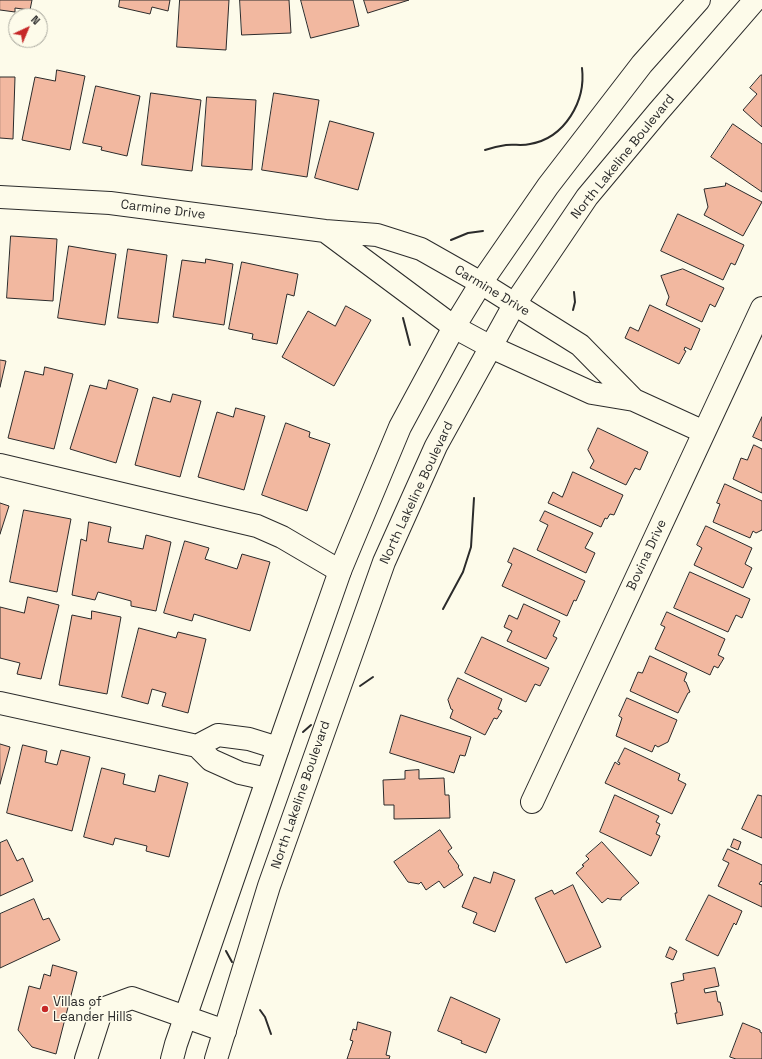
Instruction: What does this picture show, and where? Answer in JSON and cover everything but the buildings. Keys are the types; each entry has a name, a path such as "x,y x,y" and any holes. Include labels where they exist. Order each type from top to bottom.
{"main road":[{"path":"172,1059 267,779 340,572 400,427 454,327 481,284 548,186 642,64 699,0"},
{"name":"North Lakeline Boulevard","path":"216,1059 270,886 384,562 436,446 514,305 587,197 755,0"},
{"name":"Carmine Drive","path":"0,197 110,203 325,231 376,235 421,249 580,345 634,400"},
{"name":"Carmine Drive","path":"325,231 454,327 491,347 592,393 634,400 704,432"},
{"name":"Bovina Drive","path":"532,802 762,308"},
{"path":"0,465 258,526 282,537 340,572"},
{"path":"0,703 197,746 211,760 240,773 267,779"},
{"path":"197,746 218,735 249,739 278,748"},
{"path":"86,1059 102,1009 132,998 225,1031"}],"wall":[{"path":"485,150 506,145 530,144 542,140 563,126 577,105 582,80 582,68"},
{"path":"451,240 468,233 483,231"},
{"path":"573,310 575,302 574,292"},
{"path":"403,318 410,345"},
{"path":"443,609 463,572 471,547 474,498"},
{"path":"360,686 373,677"},
{"path":"303,732 311,725"},
{"path":"226,951 232,962"},
{"path":"260,1010 265,1017 271,1034"}],"place":[{"name":"Villas of Leander Hills","path":"45,1009"}]}
